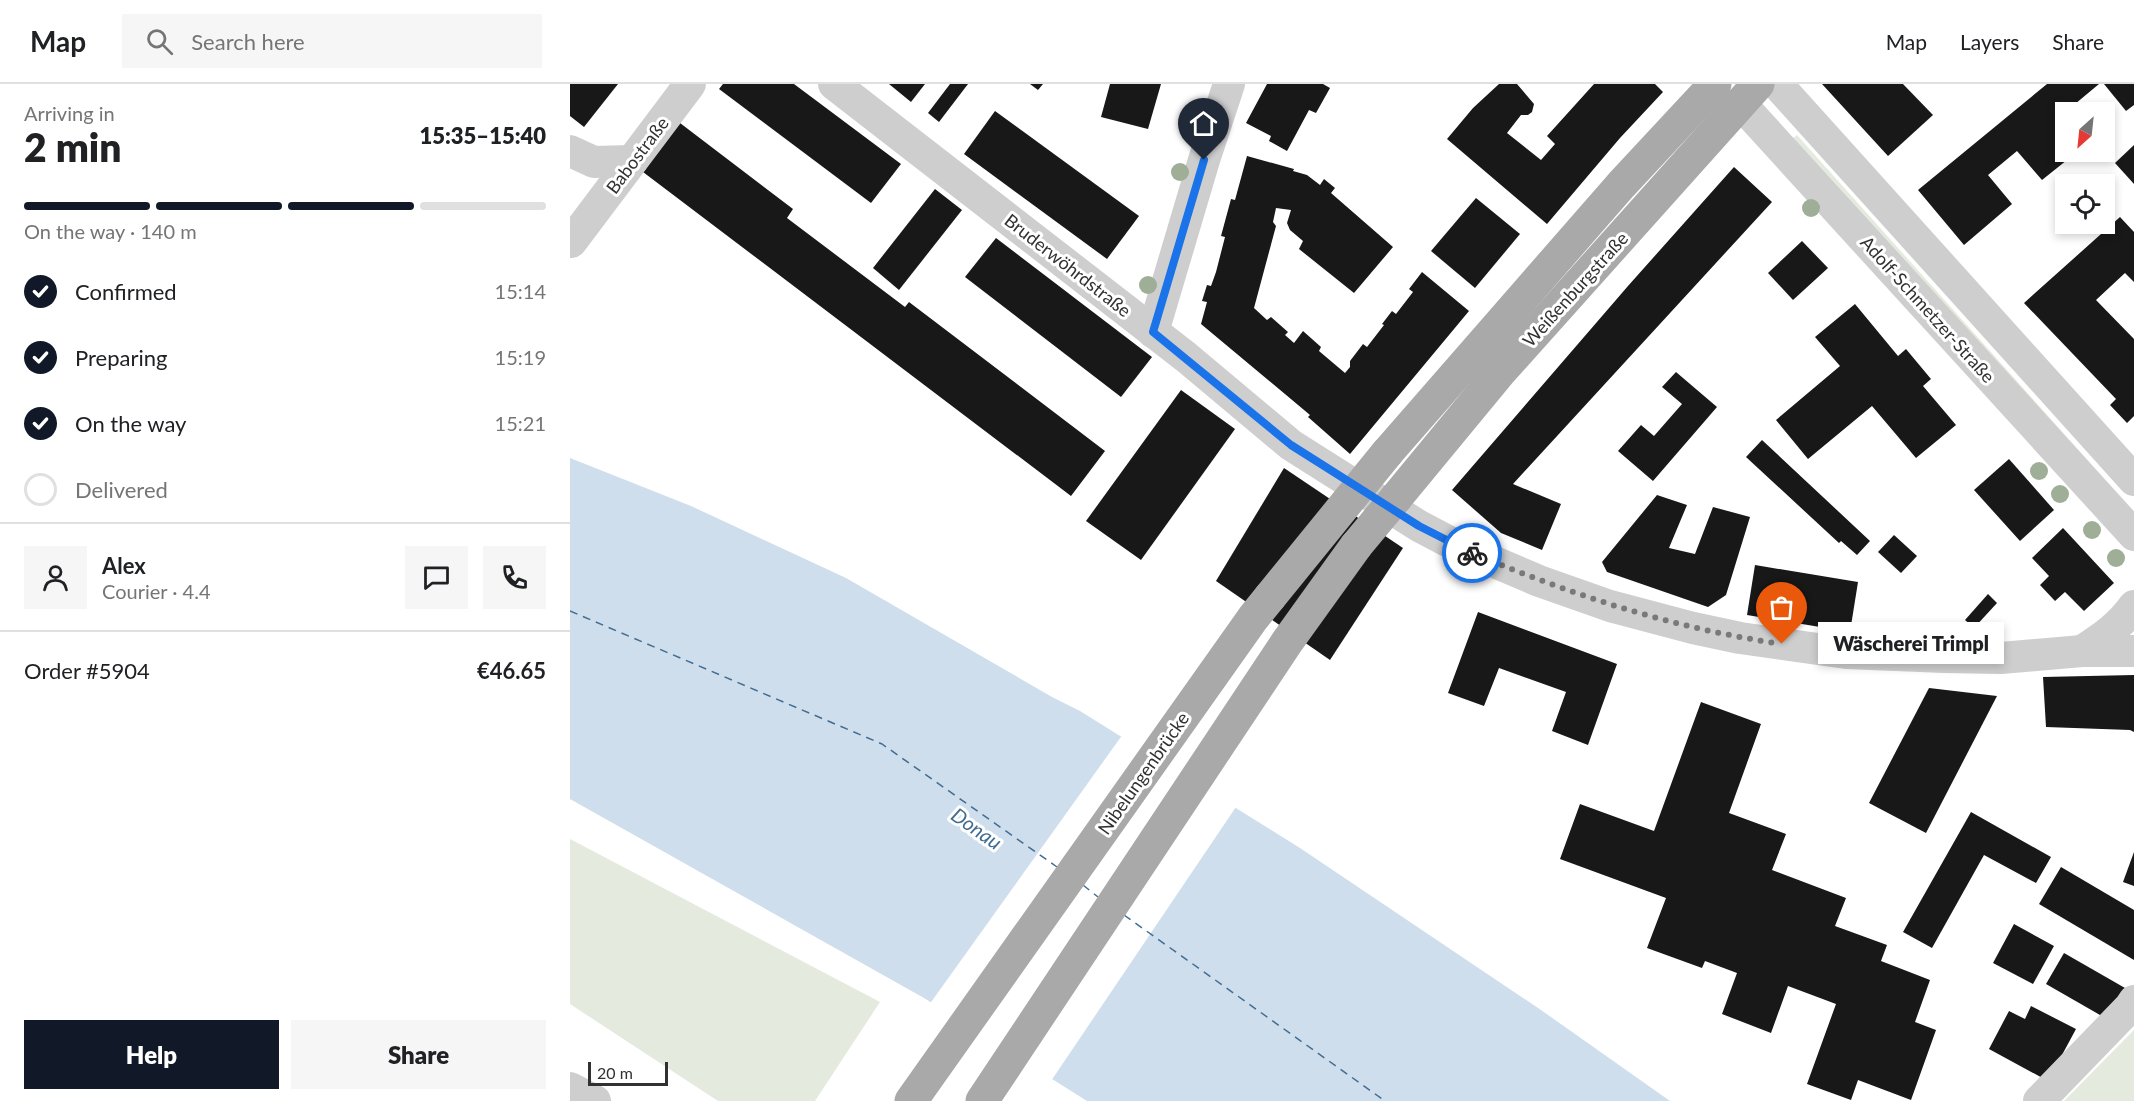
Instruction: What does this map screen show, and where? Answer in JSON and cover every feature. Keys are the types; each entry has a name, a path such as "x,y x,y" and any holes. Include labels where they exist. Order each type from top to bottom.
{"main road":[{"name":"Weißenburgstraße","path":"1387,453 1621,185 1733,89"},
{"name":"Weißenburgstraße","path":"982,1101 1287,642 1356,546 1733,89"},
{"name":"Nibelungenbrücke","path":"911,1101 1253,618 1387,453"}],"street":[{"name":"Babostraße","path":"577,234 690,84"},
{"name":"Bruderwöhrdstraße","path":"834,84 1153,332 1291,445 1419,526 1459,547 1539,581 1610,606 1740,638 1846,653 2001,658 2082,651 2134,651"},
{"path":"1153,332 1229,84"},
{"name":"Adolf-Schmetzer-Straße","path":"1776,84 2134,480"},
{"name":"Adolf-Schmetzer-Straße","path":"1733,89 2134,535"},
{"path":"570,151 594,162 632,161"},
{"name":"Bruderwöhrdstraße","path":"2082,651 2110,632 2134,606"},
{"path":"2039,1101 2134,1001"},
{"path":"570,1088 595,1101"}],"shaded area":[{"path":"1797,135 2134,512 1792,139"},
{"path":"570,839 880,1002 815,1101 718,1101 570,1004"},
{"path":"2134,1030 2134,1101 2064,1101"}],"water":[{"name":"Donau","path":"570,458 691,506 846,578 1080,711 1300,848 1541,1010 1670,1101 1087,1101 924,998 570,799"}],"pier":[{"path":"1123,734 1238,804 1051,1081 929,1005"}],"building":[{"path":"570,84 618,84 584,127 570,116"},
{"path":"723,84 794,84 901,164 871,203 719,89"},
{"path":"889,84 925,84 911,102"},
{"path":"950,84 968,84 939,122 928,113"},
{"path":"1030,84 1043,84 1038,90"},
{"path":"1110,84 1161,84 1148,129 1101,117"},
{"path":"1267,84 1323,84 1330,88 1316,113 1309,110 1287,151 1269,141 1271,136 1246,123"},
{"path":"1499,84 1517,84 1534,104 1532,112 1528,115 1521,115 1507,133 1541,160 1555,144 1547,136 1594,84 1655,84 1663,92 1620,138 1547,224 1447,139 1473,108"},
{"path":"1822,84 1903,84 1933,115 1888,156"},
{"path":"2047,84 2099,84 2077,102 2055,102 2055,162 2064,162 2042,180 2017,151 1988,175 2012,204 1964,245 1918,190"},
{"path":"2104,84 2134,84 2134,105 2126,111"},
{"path":"995,111 1139,216 1107,259 964,154"},
{"path":"680,123 793,209 787,218 905,307 909,302 1105,451 1071,496 643,172"},
{"path":"2134,145 2134,184 2115,163"},
{"path":"1247,156 1294,169 1293,171 1307,175 1320,185 1324,179 1335,188 1331,193 1393,247 1354,293 1299,249 1303,241 1290,230 1287,223 1291,210 1276,208 1273,222 1276,226 1254,308 1267,320 1271,317 1288,332 1285,335 1294,343 1303,331 1321,347 1319,351 1345,373 1350,367 1350,361 1363,344 1367,347 1392,311 1396,314 1413,292 1409,289 1422,272 1469,311 1350,454 1308,417 1310,415 1201,324 1207,302 1202,301 1207,285 1211,286 1216,272 1225,237 1221,236 1231,199 1235,200"},
{"path":"1734,167 1772,202 1513,484 1561,504 1542,550 1501,533 1452,490"},
{"path":"935,189 962,210 899,290 873,268"},
{"path":"1476,198 1520,234 1475,288 1431,251"},
{"path":"2120,217 2134,232 2134,282 2125,273 2096,300 2134,339 2134,416 2127,423 2110,405 2116,399 2024,303 2101,234 2115,234 2115,221"},
{"path":"996,238 1152,357 1121,397 965,277"},
{"path":"1802,241 1828,268 1793,300 1768,273"},
{"path":"1855,304 1898,356 1906,349 1931,379 1923,386 1956,425 1916,458 1872,406 1808,459 1776,420 1840,366 1815,337"},
{"path":"1676,372 1717,407 1653,481 1618,451 1641,425 1654,436 1682,404 1662,387"},
{"path":"1181,390 1235,429 1141,560 1086,521"},
{"path":"1762,440 1870,541 1857,555 1841,541 1839,543 1746,457"},
{"path":"2009,459 2054,510 2020,541 1974,490"},
{"path":"1284,468 1403,548 1330,660 1216,581"},
{"path":"1657,495 1687,505 1669,548 1695,554 1713,507 1750,517 1726,595 1708,607 1607,572 1602,562"},
{"path":"2063,528 2114,583 2084,611 2065,592 2055,601 2040,585 2049,576 2032,558"},
{"path":"1894,535 1917,556 1901,573 1878,552"},
{"path":"1755,565 1858,582 1850,632 1747,615"},
{"path":"1988,594 1997,603 1974,628 1965,620"},
{"path":"1478,612 1617,664 1588,745 1552,731 1566,692 1499,668 1484,706 1448,693"},
{"path":"2134,675 2134,732 2046,727 2043,677"},
{"path":"1929,688 1997,696 1926,833 1869,803"},
{"path":"1701,702 1761,724 1729,813 1786,834 1772,870 1846,898 1835,926 1887,945 1881,961 1930,980 1915,1022 1936,1030 1911,1100 1858,1080 1851,1100 1807,1084 1836,1004 1788,986 1771,1033 1722,1014 1737,973 1705,961 1702,968 1647,948 1666,898 1560,859 1580,804 1654,831"},
{"path":"1971,812 2051,857 2036,883 1984,855 1932,948 1903,932"},
{"path":"2134,852 2134,886 2123,882"},
{"path":"2061,867 2134,910 2134,960 2039,904"},
{"path":"2014,924 2054,946 2033,984 1993,963"},
{"path":"2064,953 2125,988 2107,1019 2046,984"},
{"path":"2031,1006 2076,1029 2048,1081 1989,1049 2009,1011 2025,1019"}],"ferry route":[{"path":"570,611 882,744 1057,867"},
{"path":"1083,885 1098,897"},
{"path":"1124,915 1385,1101"}],"way so far":[{"path":"1472,553 1539,581 1610,606 1693,628 1782,644"}],"place":[{"name":"Wäscherei Trimpl","path":"1782,644"}],"route":[{"path":"1204,160 1153,332 1291,445 1336,476 1419,526 1472,553"}]}
